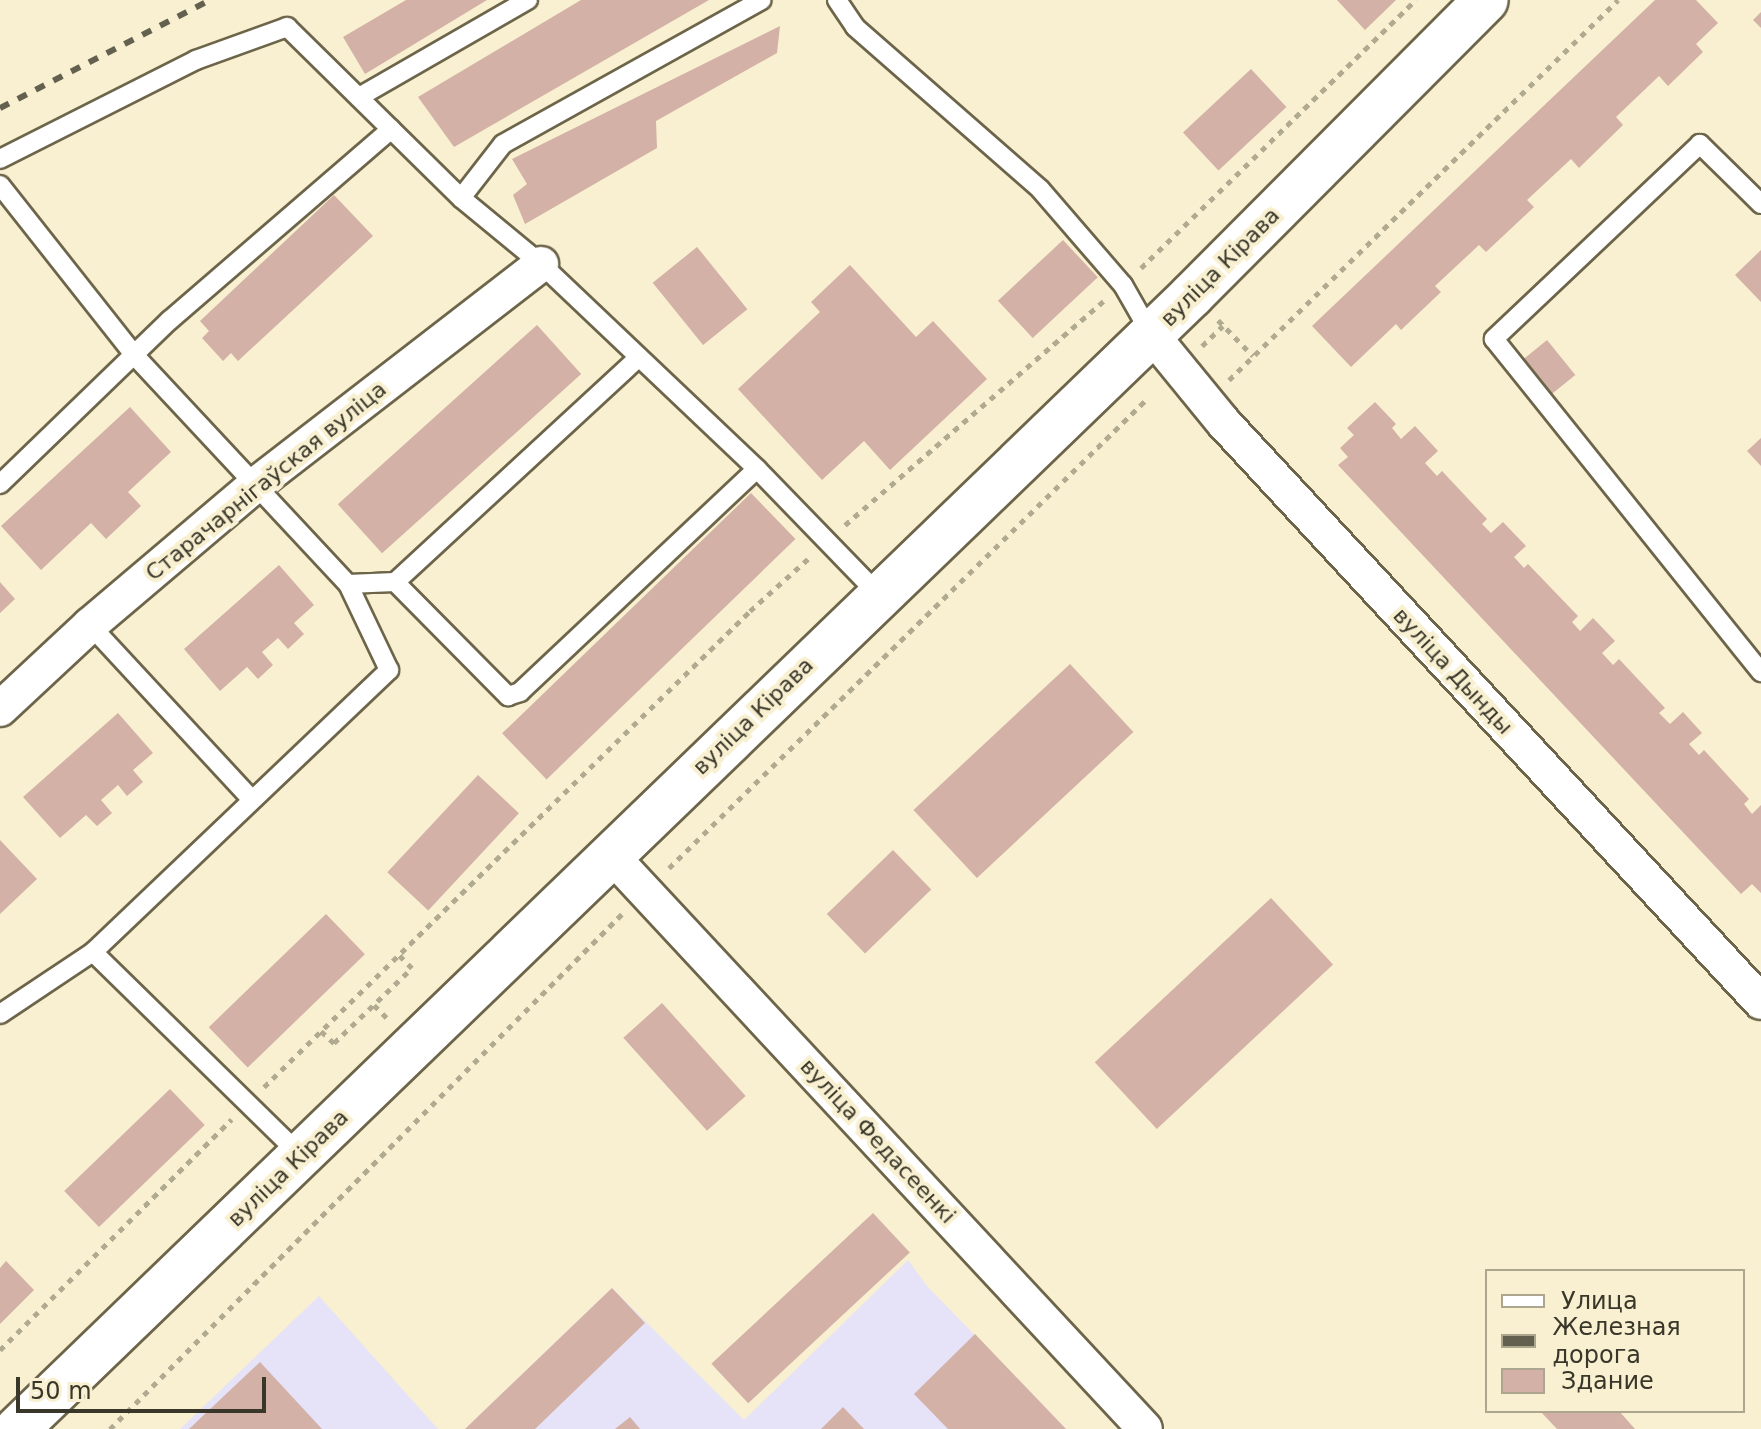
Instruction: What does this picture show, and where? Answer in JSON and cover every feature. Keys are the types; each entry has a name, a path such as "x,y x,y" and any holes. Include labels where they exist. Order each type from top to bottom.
{"main road":[{"name":"вуліца Кірава","path":"17,1429 1151,334 1486,0"}],"street":[{"name":"Старачарнігаўская вуліца","path":"0,709 90,625 254,486 541,264"},
{"name":"вуліца Дынды","path":"1151,334 1223,422 1761,1002"},
{"name":"вуліца Федасеенкі","path":"610,854 1145,1429"}],"lane":[{"path":"359,97 528,0"},
{"path":"461,198 503,144 762,0"},
{"path":"837,0 855,27 1040,189 1123,285 1151,334"},
{"path":"0,159 196,60 287,27 461,198 541,264 757,469 879,595"},
{"path":"0,484 136,357 170,320 391,129"},
{"path":"1761,204 1700,144 1494,339 1761,672"},
{"path":"0,185 136,357 348,584 389,670 93,952 0,1014"},
{"path":"348,584 395,582 638,358"},
{"path":"395,582 508,696 520,692 757,469"},
{"path":"90,625 252,800"},
{"path":"93,952 301,1156"}],"path":[{"path":"0,1350 247,1103 750,611 1155,257 1416,0"},
{"path":"1225,384 1618,0"},
{"path":"1155,257 1160,263"},
{"path":"1214,317 1253,356"},
{"path":"1195,352 1223,326"},
{"path":"669,868 1148,398"},
{"path":"110,1429 631,905"},
{"path":"321,1031 334,1043 412,968 399,955"}],"shaded area":[{"path":"908,1260 927,1286 1066,1429 465,1429 612,1288 744,1420"},
{"path":"319,1296 438,1429 180,1429"}],"building":[{"path":"406,0 487,0 365,74 343,37"},
{"path":"581,0 709,0 454,147 418,97"},
{"path":"1337,0 1396,0 1365,30"},
{"path":"1655,0 1696,0 1718,23 1696,44 1703,52 1668,86 1659,76 1616,117 1623,125 1579,168 1571,159 1527,200 1534,207 1486,252 1479,245 1435,286 1441,292 1401,330 1396,324 1351,367 1312,326"},
{"path":"1761,12 1761,28 1753,20"},
{"path":"780,26 777,53 656,121 657,148 525,224 513,195 527,184 512,159"},
{"path":"1251,69 1286,107 1218,170 1183,132"},
{"path":"334,195 373,236 238,361 231,353 223,361 202,338 209,331 200,321"},
{"path":"1063,240 1098,277 1033,338 998,301"},
{"path":"697,247 747,309 703,345 653,283"},
{"path":"1761,250 1761,302 1735,275"},
{"path":"850,265 916,337 933,321 987,379 890,470 864,441 822,480 738,389 820,312 811,302"},
{"path":"537,325 581,374 382,553 338,504"},
{"path":"1547,340 1575,375 1543,401 1515,366"},
{"path":"1375,402 1396,424 1392,428 1401,439 1415,426 1438,451 1425,463 1437,476 1442,471 1487,519 1482,524 1491,533 1503,522 1526,546 1514,557 1524,568 1528,564 1578,616 1572,622 1580,631 1593,618 1615,641 1602,653 1613,665 1619,659 1665,708 1659,713 1670,724 1683,712 1702,733 1689,744 1699,755 1704,750 1749,799 1744,804 1752,814 1761,805 1761,893 1752,884 1741,894 1338,465 1348,457 1340,448 1354,435 1347,428"},
{"path":"130,407 171,452 128,492 141,506 106,539 91,523 41,570 1,526"},
{"path":"1761,438 1761,466 1747,451"},
{"path":"751,493 795,539 547,779 502,733"},
{"path":"279,565 314,605 294,623 304,634 288,649 278,638 262,652 273,665 258,679 247,667 220,691 184,649"},
{"path":"0,582 15,599 0,613"},
{"path":"1070,664 1133,732 977,878 913,810"},
{"path":"118,713 153,753 133,770 143,782 127,796 118,785 101,800 112,813 97,826 86,815 60,838 23,797"},
{"path":"478,775 519,813 428,910 387,872"},
{"path":"0,840 37,879 0,914"},
{"path":"893,850 931,890 865,953 827,914"},
{"path":"1271,898 1333,965 1157,1129 1095,1062"},
{"path":"326,914 365,954 248,1068 209,1027"},
{"path":"662,1003 746,1096 707,1131 623,1038"},
{"path":"170,1089 205,1125 99,1227 64,1191"},
{"path":"873,1213 910,1252 748,1403 711,1364"},
{"path":"6,1261 34,1290 0,1324 0,1268"},
{"path":"612,1288 645,1323 535,1429 465,1429"},
{"path":"975,1334 1066,1429 948,1429 914,1394"},
{"path":"260,1362 322,1429 189,1429"},
{"path":"843,1407 864,1429 821,1429"},
{"path":"1542,1413 1621,1413 1635,1429 1557,1429"},
{"path":"630,1417 640,1429 615,1429"}],"railway":[{"path":"0,108 210,0"}]}
